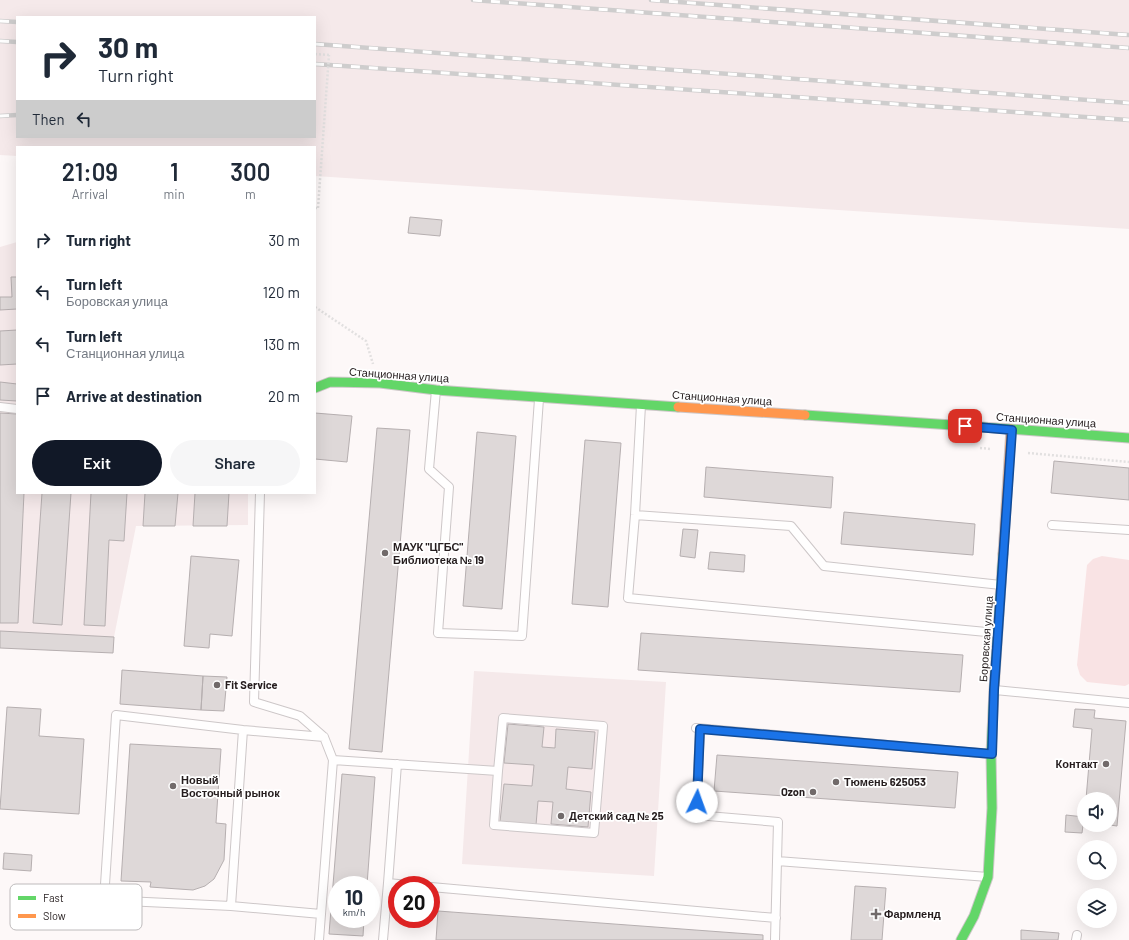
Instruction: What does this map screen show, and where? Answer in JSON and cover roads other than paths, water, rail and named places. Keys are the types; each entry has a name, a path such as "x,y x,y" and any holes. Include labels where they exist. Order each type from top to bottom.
{"street":[{"name":"Станционная улица","path":"316,388 330,382 380,384 539,398 1129,438"},
{"name":"Боровская улица","path":"961,940 974,916 988,877 992,808 994,690 1012,430"}],"lane":[{"path":"436,390 429,469 449,487 438,633 522,636 539,398"},
{"path":"641,404 636,515 628,598 998,634"},
{"path":"0,408 16,408"},
{"path":"260,494 254,702 300,716 324,737 333,760 319,940"},
{"path":"636,515 791,526 824,566 1001,586"},
{"path":"1052,525 1129,530"},
{"path":"994,690 1129,703"},
{"path":"105,884 116,715 243,730 324,737"},
{"path":"503,718 603,726 594,833 494,825 498,771 503,718"},
{"path":"775,940 778,822 696,815 698,729 992,754"},
{"path":"231,906 243,730"},
{"path":"333,760 498,771"},
{"path":"389,876 397,764"},
{"path":"777,861 988,877"},
{"path":"383,940 388,883"},
{"path":"440,888 776,918"},
{"path":"142,902 231,906 321,914"}],"railway":[{"path":"473,0 1129,48"},
{"path":"651,0 1129,35"},
{"path":"0,21 16,22"},
{"path":"0,41 16,42"},
{"path":"316,44 1129,103"},
{"path":"316,64 1129,120"},
{"path":"0,116 16,115"}],"place":[{"name":"МАУК \"ЦГБС\" Библиотека № 19","path":"385,553"},
{"name":"Fit Service","path":"217,685"},
{"name":"Контакт","path":"1106,764"},
{"name":"Тюмень 625053","path":"836,782"},
{"name":"Новый Восточный рынок","path":"173,786"},
{"name":"Ozon","path":"813,792"},
{"name":"Детский сад № 25","path":"561,816"},
{"name":"Фармленд","path":"876,914"}]}
